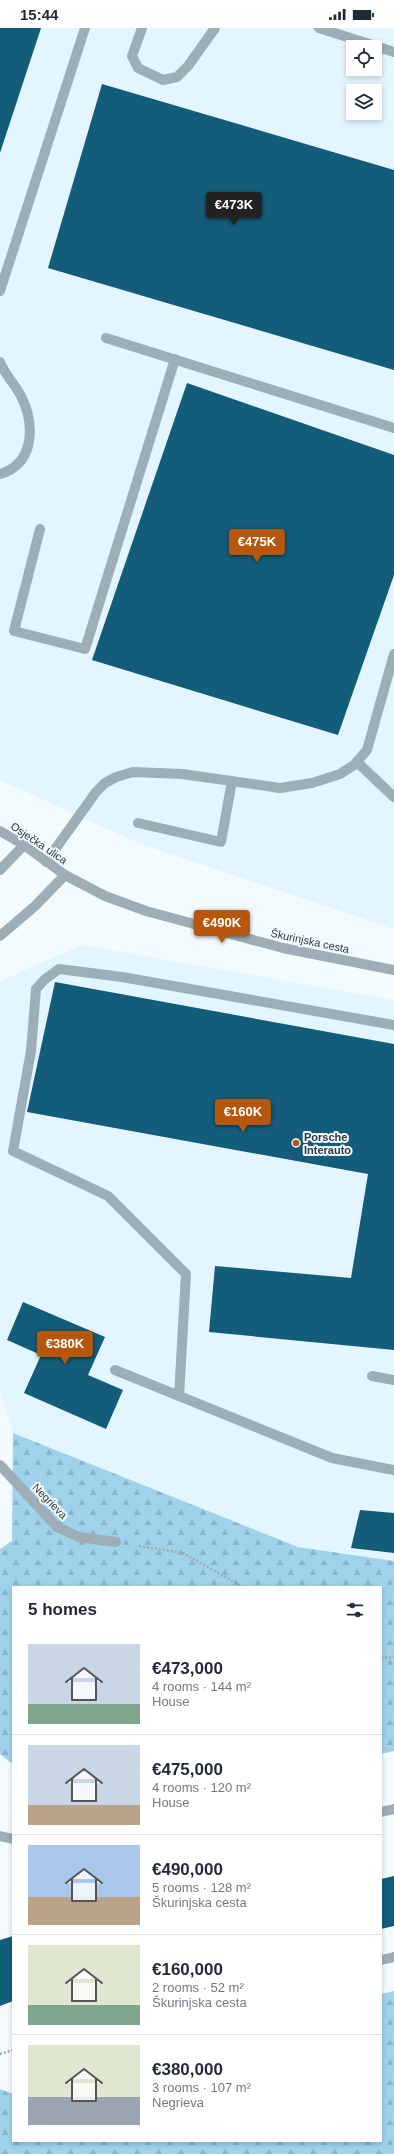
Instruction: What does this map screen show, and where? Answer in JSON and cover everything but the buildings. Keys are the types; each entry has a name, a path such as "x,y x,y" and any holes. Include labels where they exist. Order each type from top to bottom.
{"street":[{"path":"0,291 85,28"},
{"path":"142,28 132,56 138,68 163,80 177,77 188,66 215,28"},
{"path":"319,28 394,52"},
{"path":"106,338 394,428"},
{"path":"40,529 14,631 85,649 175,359"},
{"path":"0,362 21,397 28,417 30,440 23,459 0,474"},
{"path":"46,862 96,792 105,783 116,777 133,772 155,772 280,788 312,783 340,774 354,765 367,750 394,654"},
{"path":"357,762 394,798"},
{"path":"138,823 221,842 232,781"},
{"name":"Osječka ulica","path":"0,831 24,845 65,875"},
{"path":"0,870 24,845"},
{"path":"0,936 35,906 65,875"},
{"name":"Škurinjska cesta","path":"65,875 105,896 210,930 283,948 394,970"},
{"path":"179,1396 186,1274 108,1196 13,1151 31,1051 36,989 44,980 59,969 122,977 394,1025"},
{"path":"115,1370 332,1458 394,1470"},
{"path":"372,1376 394,1380"},
{"name":"Negrieva","path":"0,1465 57,1527 79,1537 116,1542"},
{"path":"382,1812 394,1809"},
{"path":"0,1836 12,1839"},
{"path":"382,1960 394,1957"}],"path":[{"path":"116,1542 183,1553 241,1586"},
{"path":"382,1658 394,1657"},
{"path":"0,2054 12,2050"}],"shaded area":[{"path":"0,28 394,28 394,929 138,843 0,780"},
{"path":"82,945 394,1000 394,1561 293,1546 13,1433 0,1394 0,981"}],"green space":[{"path":"13,1433 298,1547 394,1561 394,1751 382,1754 382,1586 12,1586 12,1763 0,1754 0,1549 12,1541"},
{"path":"394,1991 394,2154 0,2154 0,2089 12,2094 12,2142 382,2142 382,1994"}],"place":[{"name":"Porsche Interauto","path":"296,1143"}]}
